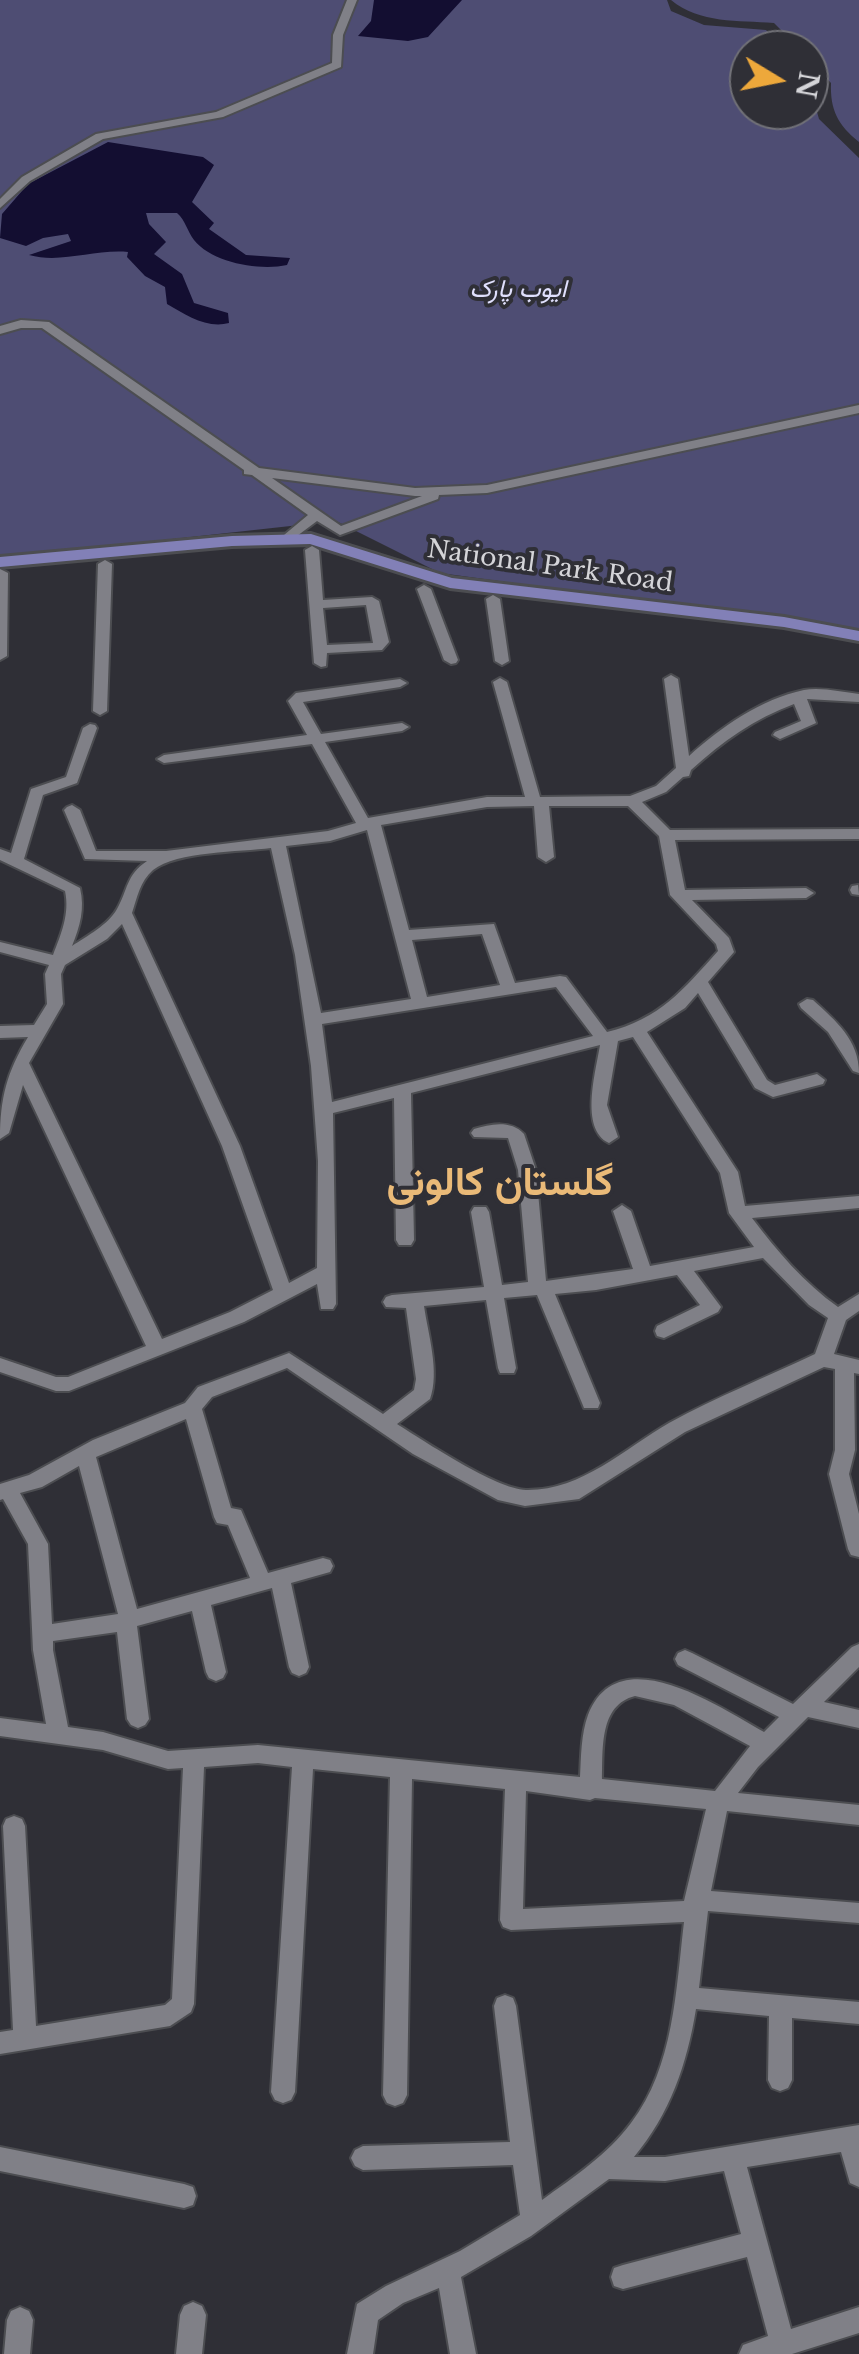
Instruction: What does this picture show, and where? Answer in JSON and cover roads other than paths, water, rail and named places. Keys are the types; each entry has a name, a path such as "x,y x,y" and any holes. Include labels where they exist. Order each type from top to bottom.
{"main road":[{"name":"National Park Road","path":"0,562 290,538 338,544 450,583 761,625 859,645"},
{"name":"National Park Road","path":"0,573 239,549 312,550 338,544 424,588 493,599 859,636"}],"street":[{"path":"0,205 26,180 100,136 219,115 337,65 338,34 352,0"},
{"path":"0,330 21,324 46,325 249,471 272,480 316,515 338,544 446,491"},
{"path":"272,480 446,491 486,489 859,409"},
{"path":"290,538 316,515"},
{"path":"312,550 316,604 320,656 382,642 372,601 316,604"},
{"path":"100,711 104,564"},
{"path":"0,573 0,656"},
{"path":"424,588 451,660"},
{"path":"493,599 502,661"},
{"path":"671,679 684,773"},
{"path":"500,682 538,801 546,856"},
{"path":"400,683 296,698 315,742 369,824 420,1003"},
{"path":"780,735 810,723 799,698"},
{"path":"72,810 90,856 166,856 278,845 487,802 632,802 684,773 719,737 758,712 799,698 859,698"},
{"path":"164,759 315,742 402,727"},
{"path":"0,1133 4,1104 21,1063 55,1004 52,974 72,926 76,900 72,888 8,858 36,792 72,780 90,728"},
{"path":"322,1110 637,1030 679,1004 726,947 678,894 666,835 632,802"},
{"path":"666,835 859,834"},
{"path":"278,845 305,951 314,1020 322,1110 327,1304"},
{"path":"0,946 58,962 101,935 124,912 133,885 146,868 166,856"},
{"path":"678,894 806,893"},
{"path":"124,912 241,1166 284,1292"},
{"path":"403,936 488,928 509,989"},
{"path":"314,1020 560,981 607,1038 598,1104 609,1137"},
{"path":"700,982 761,1084 773,1091 817,1080"},
{"path":"807,1004 834,1028 859,1067"},
{"path":"637,1030 729,1172 738,1213 767,1251 838,1316"},
{"path":"0,1032 36,1031"},
{"path":"21,1063 157,1349"},
{"path":"402,1090 405,1240"},
{"path":"480,1133 506,1130 515,1134 527,1170 541,1288 592,1403"},
{"path":"738,1213 859,1202"},
{"path":"480,1212 507,1368"},
{"path":"622,1212 644,1274"},
{"path":"392,1302 644,1274 767,1251"},
{"path":"664,1332 712,1307 681,1267"},
{"path":"0,1365 56,1384 69,1384 237,1317 326,1272"},
{"path":"823,1359 838,1316 859,1301"},
{"path":"384,1423 423,1394 423,1354 414,1302"},
{"path":"59,1735 43,1634 38,1544 4,1491 192,1408 206,1392 290,1360 420,1450 505,1494 524,1498 572,1493 678,1426 823,1359 852,1365 840,1474 858,1549"},
{"path":"192,1408 224,1517 234,1516 270,1580 299,1667"},
{"path":"84,1454 128,1619 138,1719"},
{"path":"43,1634 128,1619 324,1566"},
{"path":"200,1600 216,1672"},
{"path":"360,2354 366,2312 380,2300 448,2272 610,2168 642,2129 667,2084 685,1997 695,1905 719,1804 797,1710 859,1653"},
{"path":"685,1658 797,1710 859,1720"},
{"path":"590,1790 600,1709 612,1693 624,1688 652,1685 766,1744"},
{"path":"0,1727 104,1740 168,1760 258,1754 719,1804 859,1815"},
{"path":"0,2043 170,2016 183,2004 194,1758"},
{"path":"283,2092 302,1758"},
{"path":"395,2095 401,1769"},
{"path":"516,1782 511,1920 695,1905 859,1913"},
{"path":"14,1826 25,2039"},
{"path":"685,1997 859,2013"},
{"path":"505,2006 532,2218"},
{"path":"780,2080 781,2006"},
{"path":"610,2168 665,2169 854,2138 859,2175"},
{"path":"363,2158 524,2153"},
{"path":"733,2158 783,2344"},
{"path":"0,2159 184,2196"},
{"path":"623,2278 756,2243"},
{"path":"448,2272 463,2354"},
{"path":"190,2354 193,2315"},
{"path":"16,2354 20,2320"},
{"path":"752,2354 859,2320"}],"district":[{"name":"گلستان کالونی","path":"500,1184"}],"park label":[{"name":"ایوب پارک","path":"518,290"}]}
